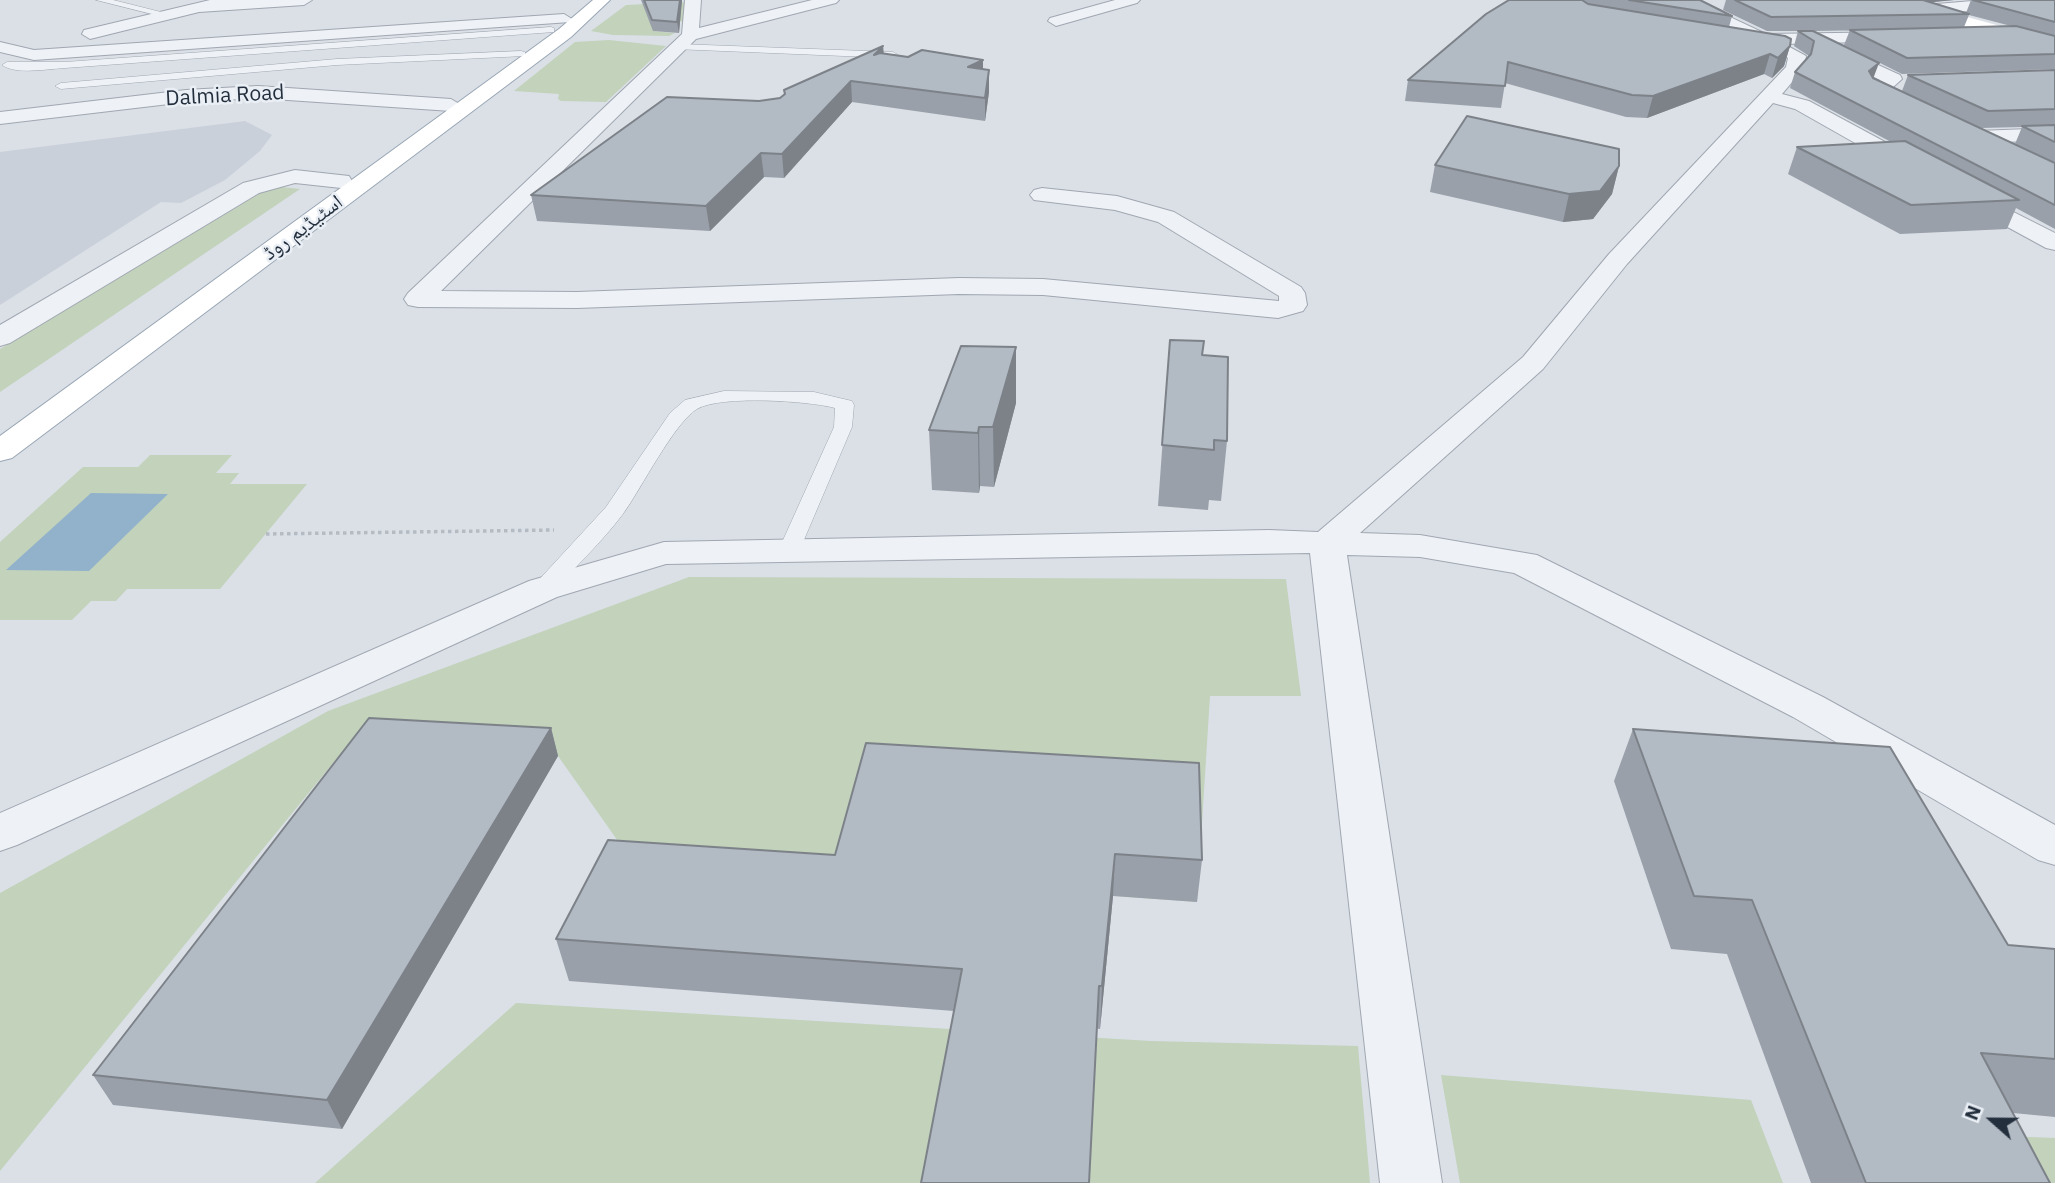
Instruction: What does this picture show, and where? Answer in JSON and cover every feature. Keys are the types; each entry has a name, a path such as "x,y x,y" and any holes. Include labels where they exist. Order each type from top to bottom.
{"main road":[{"name":"اسٹیڈیم روڈ","path":"78,365 451,105 521,54 585,0"},
{"name":"اسٹیڈیم روڈ","path":"0,451 565,33 602,0"},
{"path":"1888,0 2055,40"},
{"path":"1902,0 2055,46"}],"street":[{"path":"4,65 40,47 229,0"},
{"path":"193,9 304,0"},
{"path":"684,41 693,0"},
{"path":"831,0 684,41 418,299 578,300 971,286 1043,287 1278,310 1293,305 1292,293 1166,218 1116,203 1042,195"},
{"path":"1056,20 1132,0"},
{"path":"1931,9 2036,0"},
{"path":"1680,11 1733,4"},
{"path":"1680,11 1763,39 1916,36"},
{"path":"1327,543 1533,363 1618,259 1795,68 1797,56 1785,49 1680,11"},
{"path":"109,30 319,14"},
{"path":"0,47 27,54 557,25"},
{"path":"1956,35 2009,34"},
{"path":"1811,38 1893,79 1889,83"},
{"path":"1917,82 1889,83 1875,88 1932,115"},
{"name":"Dalmia Road","path":"0,118 186,96 258,92 451,105"},
{"path":"1768,96 1802,105 2055,243"},
{"path":"614,110 640,111"},
{"path":"1955,126 2055,176"},
{"path":"1977,137 2055,134"},
{"path":"0,337 251,188 288,176 341,181"},
{"path":"0,833 543,589 664,553 1269,541 1420,546 1524,563 1808,707 2055,846"},
{"path":"1327,543 1411,1183"}],"lane":[{"path":"101,0 168,15"},
{"path":"4,65 67,66 141,57 557,25"},
{"path":"684,41 893,55"},
{"path":"61,86 337,62 521,54"},
{"path":"55,110 67,66"},
{"path":"543,589 614,511 677,417 692,404 724,397 814,397 845,405 843,427 790,549"}],"path":[{"path":"266,534 597,529"}],"shaded area":[{"path":"245,121 272,135 260,151 225,180 181,203 161,202 0,305 0,152"}],"green space":[{"path":"688,2 687,21 670,22 653,31 675,33 669,36 613,35 591,31 626,5"},
{"path":"609,40 666,46 606,102 561,101 558,99 559,94 514,91 575,42"},
{"path":"272,186 300,189 0,392 0,349"},
{"path":"150,455 232,455 216,473 239,473 230,484 307,484 220,589 127,589 116,601 91,601 72,620 0,620 0,542 83,467 138,467"},
{"path":"689,577 1286,579 1301,696 1210,696 1197,902 632,861 558,756 356,735 0,1171 0,893 328,711"},
{"path":"516,1003 1151,1041 1358,1046 1370,1183 315,1183"},
{"path":"1441,1075 1751,1100 1783,1183 1460,1183"},
{"path":"2005,1136 2055,1138 2055,1183 2029,1183"}],"water":[{"path":"91,493 168,494 89,571 6,570"}],"building":[{"path":"644,0 680,0 677,22 652,20"},
{"path":"1509,0 1582,0 1588,4 1785,36 1791,39 1790,46 1778,58 1770,54 1653,96 1632,95 1508,62 1505,86 1408,80 1486,14"},
{"path":"1629,0 1700,0 1732,16"},
{"path":"1735,0 1923,0 1969,14 1771,17"},
{"path":"1973,0 2055,0 2055,22"},
{"path":"2016,26 2055,36 2055,54 1907,58 1850,30"},
{"path":"1798,31 1813,31 1879,63 1869,71 1873,78 2055,163 2055,205 1795,72 1811,54 1814,41"},
{"path":"883,46 874,55 880,53 908,57 922,50 983,60 968,67 989,70 985,98 851,81 782,154 761,153 706,206 531,195 667,97 759,101 780,98 785,94 784,90"},
{"path":"2055,70 2055,109 1988,111 1908,75"},
{"path":"1467,116 1619,149 1619,166 1600,191 1569,194 1435,165"},
{"path":"2055,125 2055,142 2022,126"},
{"path":"1905,141 2019,200 1911,205 1797,147"},
{"path":"1170,340 1204,341 1202,355 1228,357 1227,441 1214,440 1214,450 1162,445"},
{"path":"961,346 1016,347 993,427 979,427 978,433 929,430"},
{"path":"369,718 551,728 327,1100 93,1075"},
{"path":"1633,729 1890,747 2008,945 2055,949 2055,1059 1981,1053 2050,1183 1866,1183 1752,900 1694,896"},
{"path":"866,743 1199,763 1202,860 1115,854 1102,986 1099,986 1089,1183 921,1183 962,969 556,939 608,840 835,855"}]}
